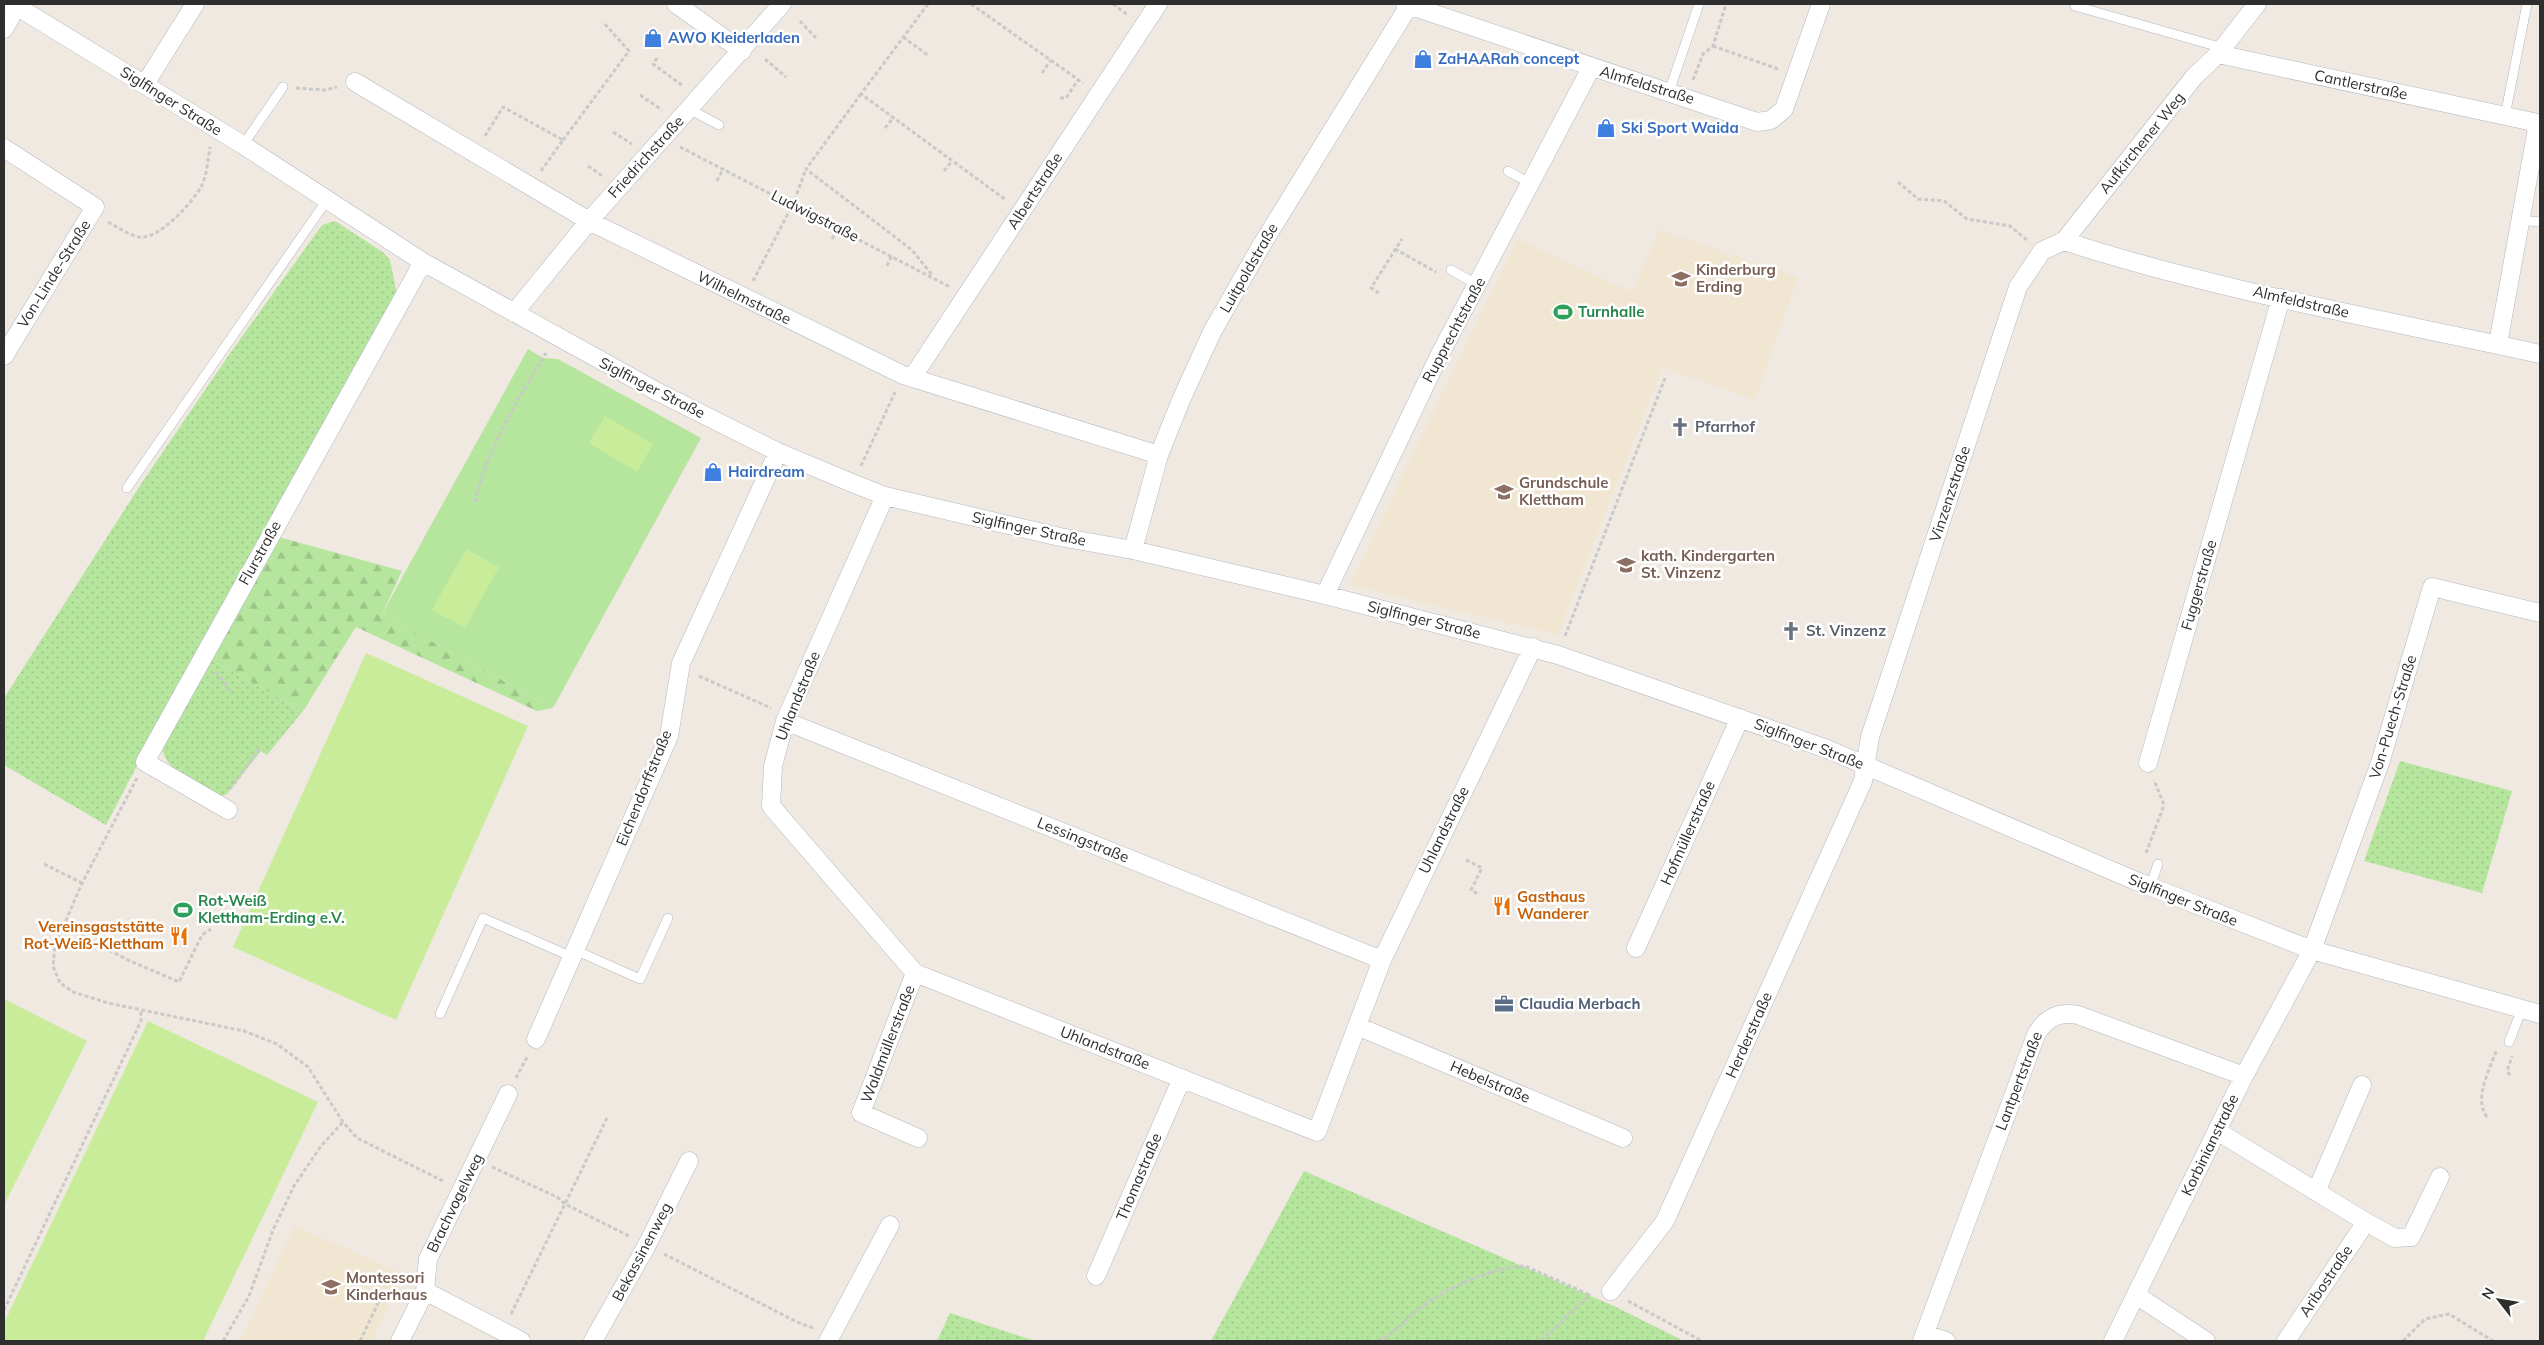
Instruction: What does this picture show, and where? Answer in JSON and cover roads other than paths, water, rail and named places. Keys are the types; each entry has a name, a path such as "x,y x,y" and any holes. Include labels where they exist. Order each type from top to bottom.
{"street":[{"path":"145,84 195,4"},
{"path":"676,4 742,51"},
{"name":"Friedrichstraße","path":"514,313 589,221 663,138 695,112 742,51 782,4"},
{"name":"Albertstraße","path":"907,376 966,296 1158,4"},
{"name":"Almfeldstraße","path":"1408,5 1591,68 1669,92 1691,93 1757,122 1771,120 1784,109 1821,4"},
{"name":"Aufkirchener Weg","path":"2064,240 2194,77 2221,51 2257,4"},
{"path":"4,29 15,5"},
{"name":"Siglfinger Straße","path":"15,5 243,145 423,262 656,391 778,452 885,496 1060,536 1133,550 1325,595 1533,647 1827,749 2150,887 2312,950 2540,1014"},
{"name":"Luitpoldstraße","path":"1133,550 1159,455 1181,400 1212,332 1261,246 1408,5"},
{"name":"Cantlerstraße","path":"2221,51 2538,123 2498,344"},
{"name":"Rupprechtstraße","path":"1325,595 1438,358 1591,68"},
{"name":"Wilhelmstraße","path":"355,82 589,221 907,376 1159,455"},
{"name":"Von-Linde-Straße","path":"4,148 94,206 91,214 4,356"},
{"name":"Almfeldstraße","path":"2064,240 2104,254 2282,298 2540,354"},
{"name":"Vinzenzstraße","path":"1865,766 1870,737 2018,287 2042,251 2064,240"},
{"name":"Flurstraße","path":"223,806 145,762 423,262"},
{"name":"Fuggerstraße","path":"2148,763 2282,298"},
{"name":"Eichendorffstraße","path":"536,1039 669,736 680,669 778,452"},
{"name":"Uhlandstraße","path":"885,496 787,718 772,766 771,806 915,973 1317,1132 1382,960 1533,647"},
{"name":"Von-Puech-Straße","path":"2312,950 2380,764 2432,587 2540,613"},
{"name":"Lessingstraße","path":"787,718 1382,960"},
{"name":"Hofmüllerstraße","path":"1636,948 1740,718"},
{"name":"Herderstraße","path":"1610,1292 1665,1222 1863,781 1865,766"},
{"name":"Korbinianstraße","path":"2113,1341 2244,1076 2312,950"},
{"name":"Waldmüllerstraße","path":"915,973 861,1113 918,1138"},
{"name":"Lantpertstraße","path":"1924,1337 2036,1035 2048,1019 2063,1014 2078,1015 2244,1076"},
{"name":"Hebelstraße","path":"1357,1026 1623,1138"},
{"name":"Thomastraße","path":"1096,1276 1182,1078"},
{"path":"2316,1192 2362,1085"},
{"name":"Brachvogelweg","path":"400,1341 425,1291 428,1259 508,1094"},
{"path":"2217,1131 2395,1238 2411,1237 2440,1177"},
{"name":"Bekassinenweg","path":"594,1341 689,1161"},
{"name":"Aribostraße","path":"2286,1341 2366,1222"},
{"path":"828,1341 890,1225"},
{"path":"425,1291 521,1341"},
{"path":"2136,1296 2206,1341"},
{"path":"1924,1337 1946,1341"}],"lane":[{"path":"1669,92 1699,4"},
{"path":"2505,116 2527,4"},
{"path":"2075,6 2221,51"},
{"path":"243,145 283,87"},
{"path":"695,112 719,125"},
{"path":"1508,171 1530,184"},
{"path":"127,488 327,200"},
{"path":"2520,220 2540,222"},
{"path":"1451,270 1478,285"},
{"path":"2150,887 2158,864"},
{"path":"440,1014 482,918 640,979 668,918"},
{"path":"2505,1041 2522,1009"}],"place":[{"name":"AWO Kleiderladen","path":"653,38"},
{"name":"ZaHAARah concept","path":"1423,59"},
{"name":"Ski Sport Waida","path":"1606,128"},
{"name":"Kinderburg Erding","path":"1681,279"},
{"name":"Turnhalle","path":"1563,312"},
{"name":"Pfarrhof","path":"1680,427"},
{"name":"Hairdream","path":"713,472"},
{"name":"Grundschule Klettham","path":"1504,492"},
{"name":"kath. Kindergarten St. Vinzenz","path":"1626,565"},
{"name":"St. Vinzenz","path":"1791,631"},
{"name":"Gasthaus Wanderer","path":"1502,906"},
{"name":"Rot-Weiß Klettham-Erding e.V.","path":"183,910"},
{"name":"Vereinsgaststätte Rot-Weiß-Klettham","path":"179,936"},
{"name":"Claudia Merbach","path":"1504,1004"},
{"name":"Montessori Kinderhaus","path":"331,1287"}]}
